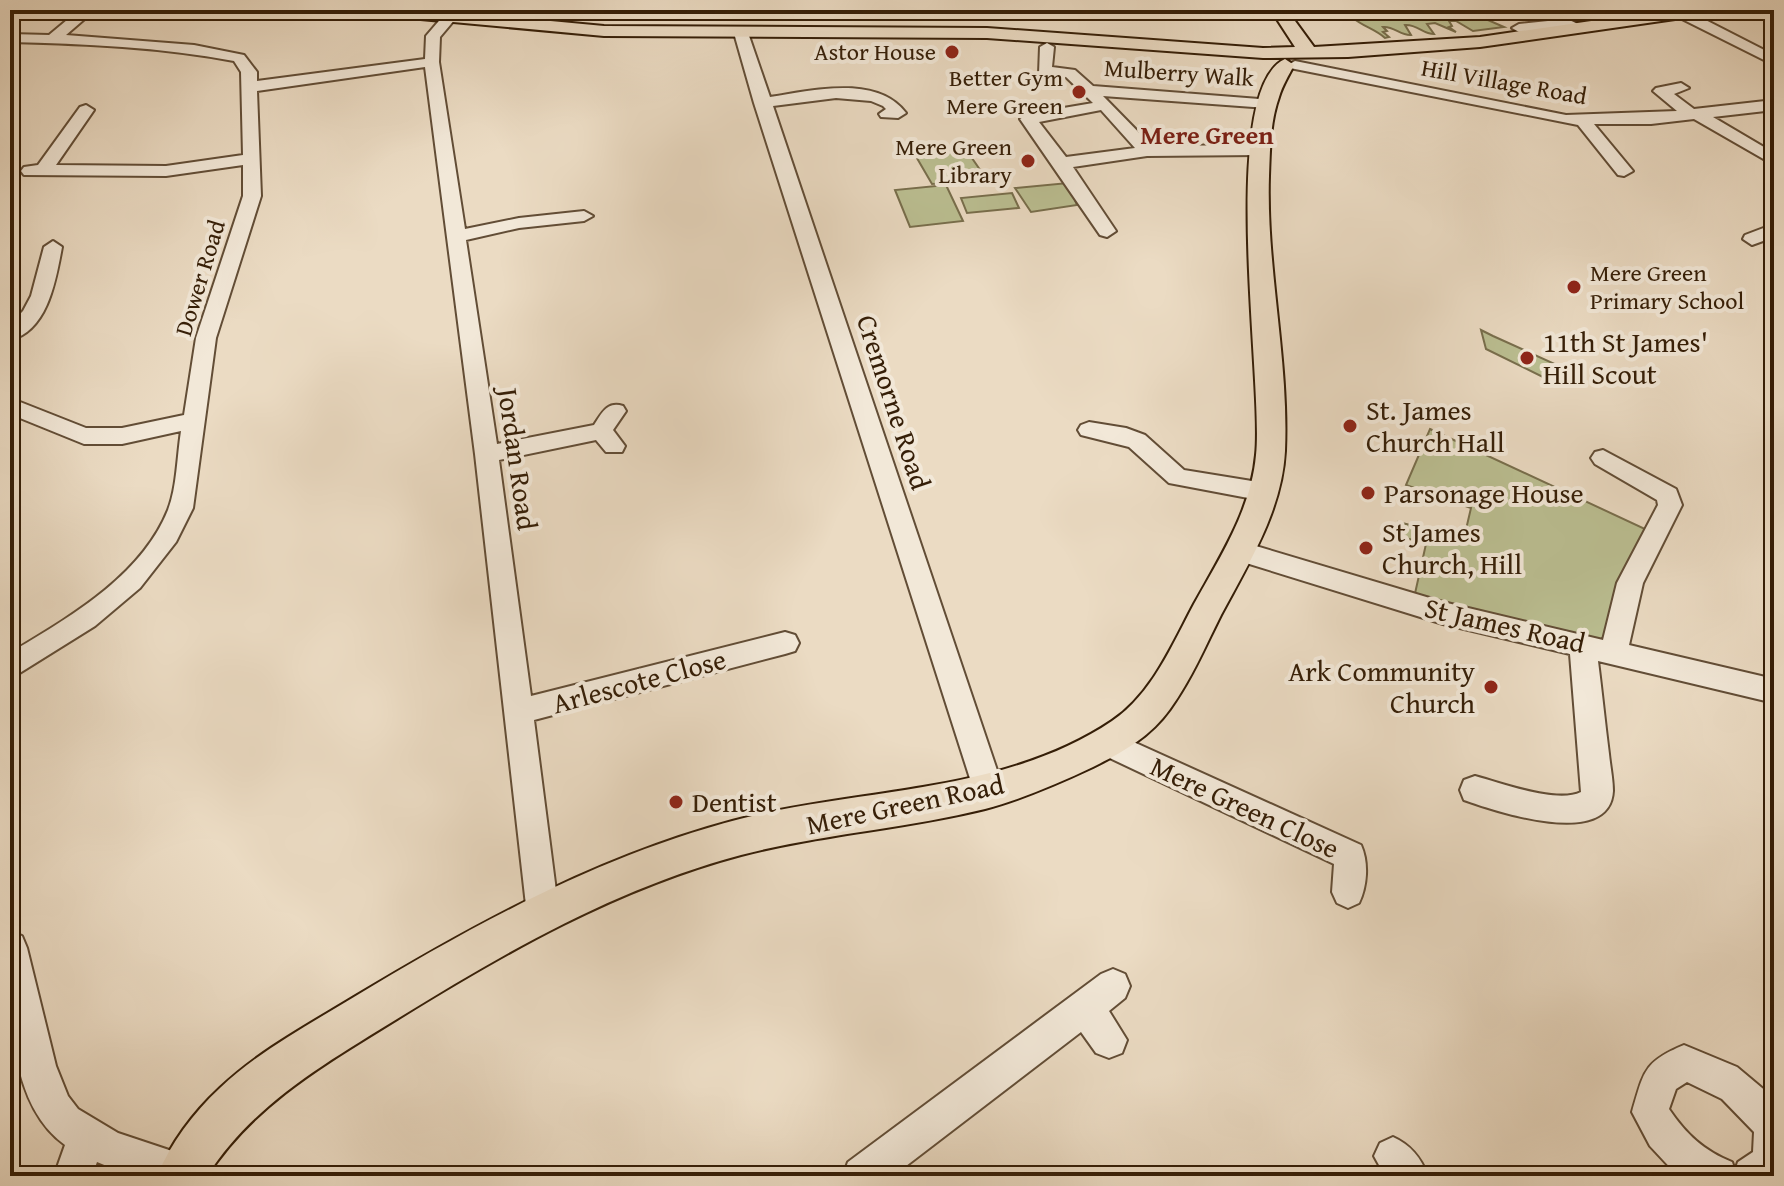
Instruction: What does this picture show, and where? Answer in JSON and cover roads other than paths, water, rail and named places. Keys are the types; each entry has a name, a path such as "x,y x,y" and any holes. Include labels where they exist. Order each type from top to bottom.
{"main road":[{"path":"377,10 620,32 987,33 1183,48 1290,63 1348,52 1520,31 1580,28 1703,10"},
{"path":"1279,10 1290,63"},
{"name":"Mere Green Road","path":"181,1174 216,1125 240,1100 286,1065 447,964 543,914 646,868 737,838 989,791 1053,769 1107,743 1137,722 1163,691 1239,551 1264,492 1271,454 1258,232 1259,150 1290,63"}],"street":[{"path":"52,39 88,10"},
{"path":"1670,13 1774,61"},
{"name":"Jordan Road","path":"449,18 433,36 432,62 521,711 543,914"},
{"name":"Cremorne Road","path":"741,33 989,791"},
{"path":"10,38 219,52 245,63 250,87 432,62"},
{"path":"1047,47 1044,71 1070,73 1105,105 1147,151"},
{"name":"Mulberry Walk","path":"1088,90 1290,63"},
{"name":"Hill Village Road","path":"1290,63 1531,115 1583,121 1694,115 1774,105"},
{"name":"Dower Road","path":"10,667 90,617 131,584 151,561 172,529 181,508 206,338 252,196 250,87"},
{"path":"1681,88 1661,91 1694,115 1774,160"},
{"path":"762,103 864,94 889,101 898,113 887,114"},
{"path":"1105,105 1028,119 1062,163 1107,231"},
{"path":"86,110 37,170 166,171 252,159"},
{"path":"1583,121 1624,172"},
{"path":"1062,163 1147,151 1259,150"},
{"path":"457,236 519,223 584,216"},
{"path":"1752,239 1774,230"},
{"path":"10,334 29,319 40,303 53,247"},
{"path":"10,405 92,437 122,436 192,421"},
{"path":"487,454 607,438 615,411"},
{"path":"1089,430 1126,436 1137,441 1177,477 1264,492"},
{"path":"1603,458 1659,487 1668,495 1670,505 1630,583 1614,651"},
{"name":"St James Road","path":"1239,551 1443,613 1774,691"},
{"name":"Arlescote Close","path":"521,711 760,660 785,643"},
{"path":"1475,790 1543,807 1575,809 1589,804 1598,793 1583,644"},
{"name":"Mere Green Close","path":"1107,743 1350,856 1348,892"},
{"path":"10,948 48,1098 64,1121 87,1135 181,1174"},
{"path":"862,1176 1100,997 1109,1040"},
{"path":"1718,1176 1697,1169 1667,1142 1650,1112 1661,1077 1684,1063 1726,1078 1752,1098 1774,1126 1771,1162 1752,1176"},
{"path":"73,1176 87,1135"}],"place":[{"name":"Astor House","path":"952,52"},
{"name":"Better Gym Mere Green","path":"1079,92"},
{"name":"Mere Green Library","path":"1028,161"},
{"name":"Mere Green Primary School","path":"1574,287"},
{"name":"11th St James' Hill Scout","path":"1527,358"},
{"name":"St. James Church Hall","path":"1350,426"},
{"name":"Parsonage House","path":"1368,493"},
{"name":"St James Church, Hill","path":"1366,548"},
{"name":"Ark Community Church","path":"1491,687"},
{"name":"Dentist","path":"676,802"}],"district":[{"name":"Mere Green","path":"1207,135"}]}
